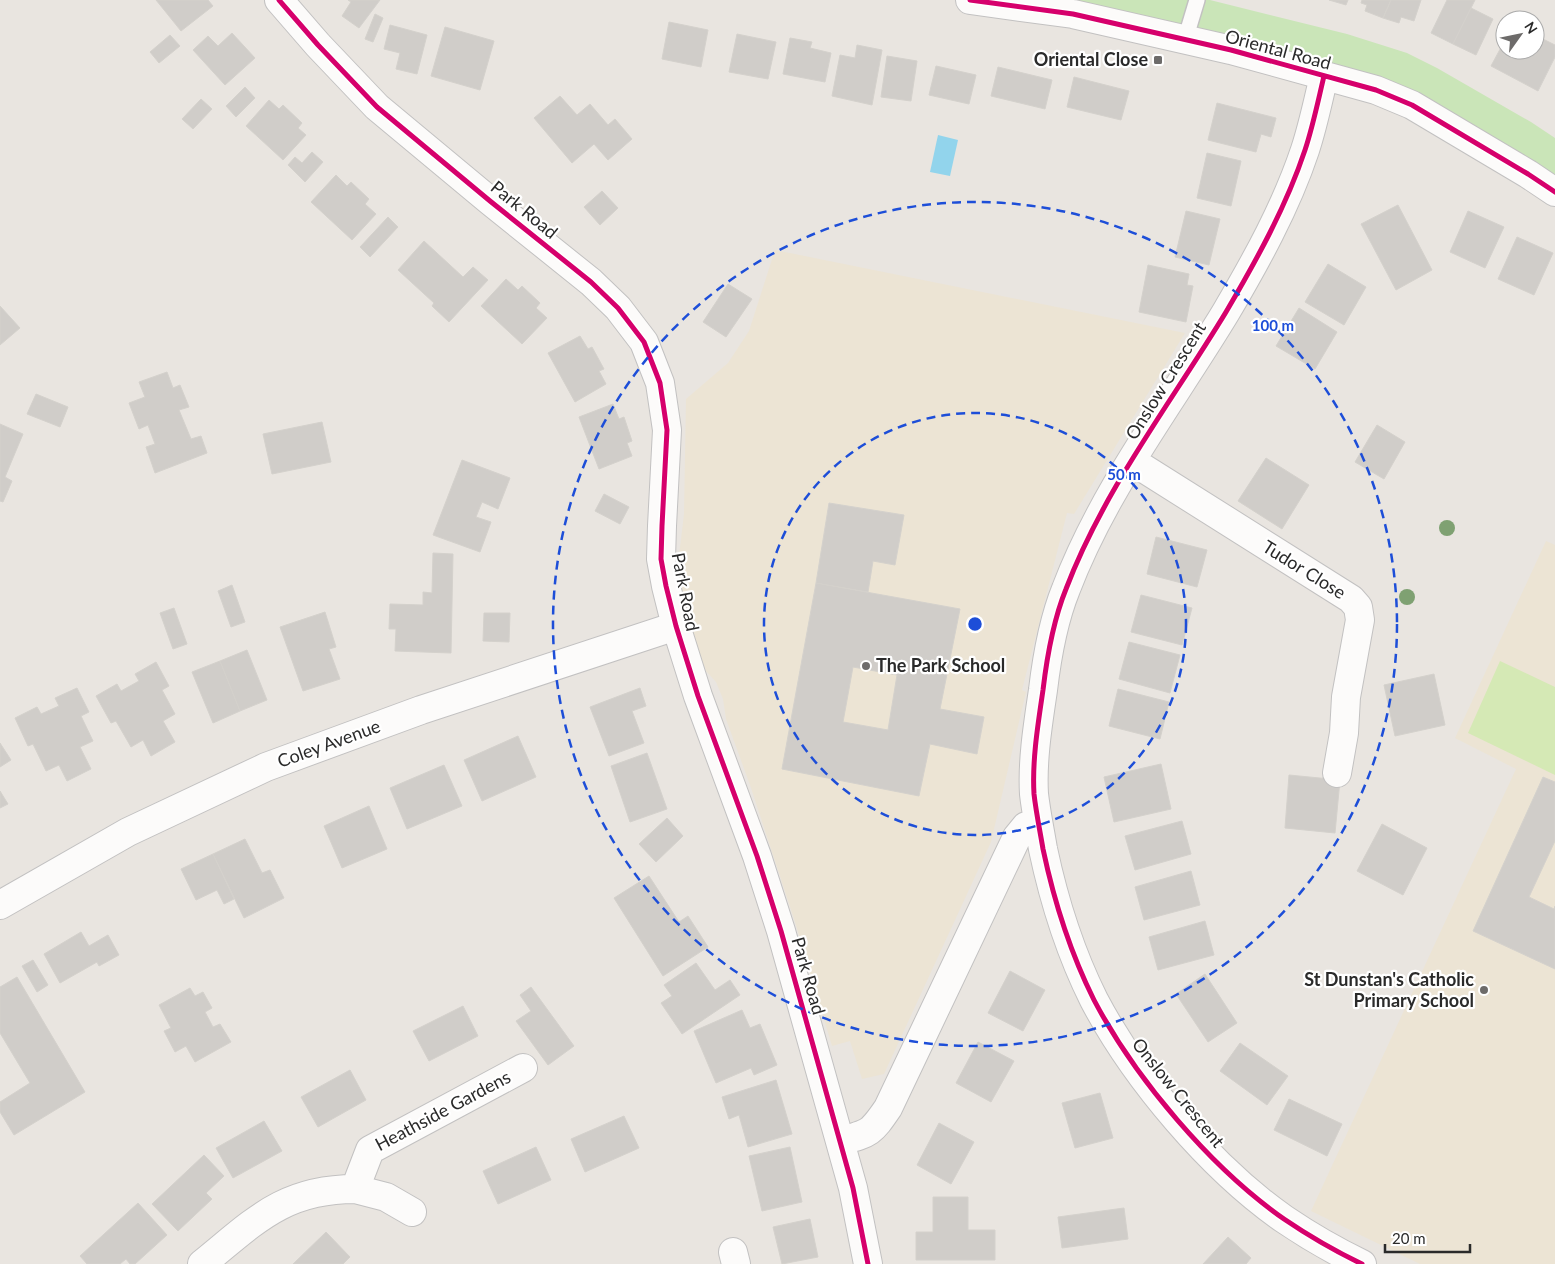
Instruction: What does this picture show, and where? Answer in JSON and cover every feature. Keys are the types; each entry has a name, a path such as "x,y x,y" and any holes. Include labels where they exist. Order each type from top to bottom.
{"street":[{"name":"Park Road","path":"280,0 318,45 377,107 591,282 618,308 644,342 660,383 667,430 662,526 662,559 666,586 676,626 698,696 757,856 781,931 854,1188 868,1264"},
{"name":"Oriental Road","path":"970,0 1073,14 1231,50 1376,90 1412,104 1555,192"},
{"name":"Onslow Crescent","path":"1324,76 1305,151 1288,195 1267,239 1224,316 1132,461 1092,530 1065,589 1047,658 1036,746 1034,794 1050,885 1083,978 1101,1012 1143,1076 1171,1111 1220,1165 1251,1193 1284,1219 1337,1252 1362,1264"},
{"name":"Tudor Close","path":"1132,461 1351,599 1358,607 1360,620 1358,637 1346,697 1344,733 1337,773"},
{"name":"Coley Avenue","path":"0,905 128,832 266,767 421,710 676,626"},
{"path":"841,1141 864,1135 875,1127 888,1108 1017,837 1026,826 1038,823"},
{"name":"Heathside Gardens","path":"355,1189 370,1150 523,1068"},
{"path":"202,1264 260,1217 290,1200 325,1191 355,1189 386,1197 412,1212"}],"lane":[{"path":"1185,40 1197,0"}],"shaded area":[{"name":"The Park School","path":"775,250 1185,333 1074,514 1067,513 1022,690 1026,692 991,842 884,1074 862,1079 850,1041 832,1046 795,922 726,719 723,699 716,682 706,671 677,595 678,564 684,514 686,399 728,363 749,331"},
{"name":"St Dunstan's Catholic Primary School","path":"1546,541 1555,545 1555,1264 1420,1264 1311,1211 1516,769 1455,738"}],"green space":[{"path":"1023,0 1210,0 1347,34 1407,53 1437,68 1531,122 1555,138 1555,179 1423,97"},
{"path":"1500,661 1555,687 1555,775 1468,733"}],"water":[{"path":"938,135 958,140 950,176 930,172"}],"building":[{"path":"156,0 208,0 213,6 181,31"},
{"path":"348,0 380,0 359,28 342,16 351,2"},
{"path":"1329,0 1348,0 1346,5"},
{"path":"1362,0 1391,0 1383,18 1365,11 1367,5 1361,3"},
{"path":"1391,0 1421,0 1414,21 1401,17 1399,23 1383,18"},
{"path":"1447,0 1475,0 1453,44 1431,33"},
{"path":"1471,8 1493,19 1476,55 1453,44"},
{"path":"375,14 383,18 373,42 365,39"},
{"path":"669,22 708,30 701,67 662,59"},
{"path":"390,25 427,35 417,74 396,69 400,53 384,49"},
{"path":"445,27 494,41 480,90 431,76"},
{"path":"232,33 255,58 225,85 193,50 208,36 218,46"},
{"path":"737,34 776,42 768,79 729,72"},
{"path":"170,35 180,46 159,63 150,52"},
{"path":"790,38 812,42 810,48 831,53 825,82 783,74"},
{"path":"1545,40 1555,45 1555,57 1538,91 1491,66 1495,59 1545,60"},
{"path":"857,45 882,50 872,105 832,96 840,55 855,58"},
{"path":"887,56 917,61 911,101 881,97"},
{"path":"936,66 976,75 969,104 929,95"},
{"path":"998,67 1052,80 1045,109 991,96"},
{"path":"1074,77 1129,91 1121,120 1067,107"},
{"path":"245,87 255,98 236,117 226,106"},
{"path":"560,96 577,115 590,104 608,125 615,119 632,139 608,160 594,144 572,163 534,118"},
{"path":"201,99 212,109 193,129 182,119"},
{"path":"269,100 279,109 283,105 302,123 298,128 306,135 283,160 246,126"},
{"path":"1217,103 1276,118 1271,137 1261,134 1256,152 1208,140"},
{"path":"312,152 323,162 305,182 288,165 295,157 302,163"},
{"path":"1207,153 1241,161 1231,206 1197,198"},
{"path":"336,175 347,186 351,182 369,199 365,204 376,214 352,240 311,202"},
{"path":"602,191 618,208 600,225 584,207"},
{"path":"1398,205 1432,270 1396,290 1361,224"},
{"path":"1186,211 1220,219 1209,265 1175,257"},
{"path":"1468,211 1504,227 1485,268 1450,252"},
{"path":"388,217 398,227 370,257 360,247"},
{"path":"1517,237 1553,253 1534,295 1498,279"},
{"path":"424,241 463,277 473,267 488,280 449,322 432,306 434,303 398,270"},
{"path":"1328,264 1366,287 1344,325 1305,302"},
{"path":"1148,265 1189,274 1187,285 1193,286 1186,322 1139,312"},
{"path":"506,279 518,290 522,286 540,303 536,308 547,318 522,344 481,306"},
{"path":"728,284 752,299 726,337 703,322"},
{"path":"0,306 20,328 0,345"},
{"path":"1299,308 1337,332 1315,369 1276,346"},
{"path":"580,336 588,349 592,347 604,369 599,371 606,384 575,402 548,353"},
{"path":"167,372 173,388 180,385 189,407 179,410 191,439 201,436 207,453 155,473 146,447 155,444 148,425 139,429 129,403 145,397 139,382"},
{"path":"36,394 68,407 60,427 27,414"},
{"path":"613,404 619,419 624,417 632,441 627,443 632,456 599,469 579,417"},
{"path":"322,422 331,462 272,474 263,434"},
{"path":"0,424 23,434 5,477 12,481 3,502 0,501"},
{"path":"1377,425 1405,442 1384,479 1355,462"},
{"path":"1266,458 1309,485 1282,529 1238,501"},
{"path":"462,460 510,478 498,509 482,502 476,517 491,522 480,552 433,535"},
{"path":"604,494 629,507 620,524 595,511"},
{"path":"829,503 904,515 895,565 873,561 868,592 816,583"},
{"path":"1156,537 1207,550 1197,587 1147,574"},
{"path":"433,553 453,554 451,653 395,651 396,629 389,629 390,604 423,605 423,592 432,593"},
{"path":"816,583 960,609 940,709 984,717 977,754 930,744 919,796 782,769","holes":["853,667 897,675 888,730 843,722"]},
{"path":"232,585 245,622 231,627 218,591"},
{"path":"1141,595 1192,608 1182,645 1131,632"},
{"path":"174,608 187,644 173,649 160,613"},
{"path":"325,612 336,647 329,649 340,679 303,691 280,627"},
{"path":"484,613 510,613 509,642 483,641"},
{"path":"1129,642 1180,655 1170,693 1119,679"},
{"path":"247,650 267,700 240,711 220,661"},
{"path":"220,661 240,711 213,723 192,672"},
{"path":"156,662 169,686 162,690 175,714 163,721 175,742 151,756 143,740 131,747 116,721 111,723 96,696 117,684 121,691 139,681 135,674"},
{"path":"1434,674 1445,725 1395,736 1384,685"},
{"path":"77,688 89,712 81,716 93,741 80,747 91,769 67,781 59,765 46,771 33,744 28,746 15,718 37,707 41,714 59,706 55,698"},
{"path":"640,688 646,706 632,711 644,743 609,756 590,707"},
{"path":"1118,689 1169,702 1160,739 1109,726"},
{"path":"518,736 536,777 482,801 464,760"},
{"path":"0,743 11,760 0,767"},
{"path":"647,753 667,809 630,822 611,766"},
{"path":"1161,764 1171,809 1114,822 1104,777"},
{"path":"444,765 462,806 407,829 390,788"},
{"path":"1289,775 1340,780 1335,833 1285,828"},
{"path":"1543,777 1555,782 1555,841 1529,897 1554,909 1555,906 1555,969 1473,931"},
{"path":"0,791 8,804 0,808"},
{"path":"369,806 387,849 342,868 324,826"},
{"path":"667,818 683,836 656,862 639,844"},
{"path":"1182,821 1191,854 1135,870 1125,836"},
{"path":"1382,824 1427,848 1403,895 1357,871"},
{"path":"245,839 262,873 270,870 284,898 244,918 213,854"},
{"path":"213,854 234,899 224,904 217,890 196,900 181,869"},
{"path":"1191,871 1200,905 1144,920 1135,887"},
{"path":"649,876 679,922 688,916 708,947 663,976 614,898"},
{"path":"1205,921 1214,955 1158,970 1149,937"},
{"path":"81,932 89,946 108,935 119,955 99,966 97,962 60,983 44,954"},
{"path":"33,960 48,985 37,992 22,966"},
{"path":"696,963 715,990 730,980 740,995 682,1034 661,1003 672,996 664,985"},
{"path":"1010,971 1045,990 1023,1031 988,1013"},
{"path":"1205,974 1237,1023 1208,1042 1176,994"},
{"path":"17,977 85,1092 14,1135 0,1112 0,1102 30,1083 0,1033 0,987"},
{"path":"531,987 574,1046 548,1065 516,1021 531,1011 520,995"},
{"path":"190,988 195,996 203,992 212,1008 205,1012 213,1027 220,1024 231,1042 195,1062 186,1046 175,1052 164,1031 171,1028 159,1005"},
{"path":"463,1006 478,1036 429,1061 413,1031"},
{"path":"742,1010 750,1028 760,1024 777,1065 754,1075 751,1068 716,1083 694,1031"},
{"path":"978,1042 1014,1061 991,1102 956,1083"},
{"path":"1240,1043 1288,1076 1267,1105 1220,1071"},
{"path":"350,1070 366,1100 318,1127 301,1097"},
{"path":"776,1080 792,1134 748,1147 739,1115 729,1119 722,1097"},
{"path":"1100,1093 1113,1138 1075,1148 1062,1103"},
{"path":"1289,1099 1342,1124 1327,1156 1274,1130"},
{"path":"624,1116 639,1148 585,1172 571,1139"},
{"path":"264,1121 282,1151 233,1178 216,1148"},
{"path":"939,1123 974,1142 951,1184 917,1165"},
{"path":"536,1147 551,1180 498,1204 483,1171"},
{"path":"790,1147 802,1202 762,1211 749,1156"},
{"path":"204,1155 224,1176 206,1193 212,1199 178,1231 152,1204"},
{"path":"933,1197 968,1197 968,1230 995,1230 995,1260 916,1260 916,1232 933,1232"},
{"path":"138,1203 167,1235 135,1264 130,1264 126,1259 120,1264 87,1264 80,1256"},
{"path":"1124,1208 1128,1239 1062,1248 1058,1217"},
{"path":"810,1219 818,1257 782,1264 773,1227"},
{"path":"326,1232 350,1257 343,1264 293,1264"},
{"path":"1228,1237 1251,1258 1246,1264 1203,1264"}],"cycle path":[{"path":"279,0 318,45 377,107 591,282 618,308 644,342 660,383 667,430 661,559 666,586 676,626 698,696 757,856 781,931 853,1188 868,1264"},
{"path":"970,0 1073,14 1231,50 1376,90 1412,105 1555,192"},
{"path":"1324,76 1305,150 1289,192 1270,233 1226,312 1140,447 1099,516 1061,601 1046,664 1036,742 1034,794 1047,868 1070,945 1094,1000 1131,1060 1177,1120 1229,1174 1284,1219 1322,1243 1362,1264"}],"place":[{"name":"Oriental Close","path":"1158,60"},
{"name":"The Park School","path":"866,666"},
{"name":"St Dunstan's Catholic Primary School","path":"1484,990"}]}
